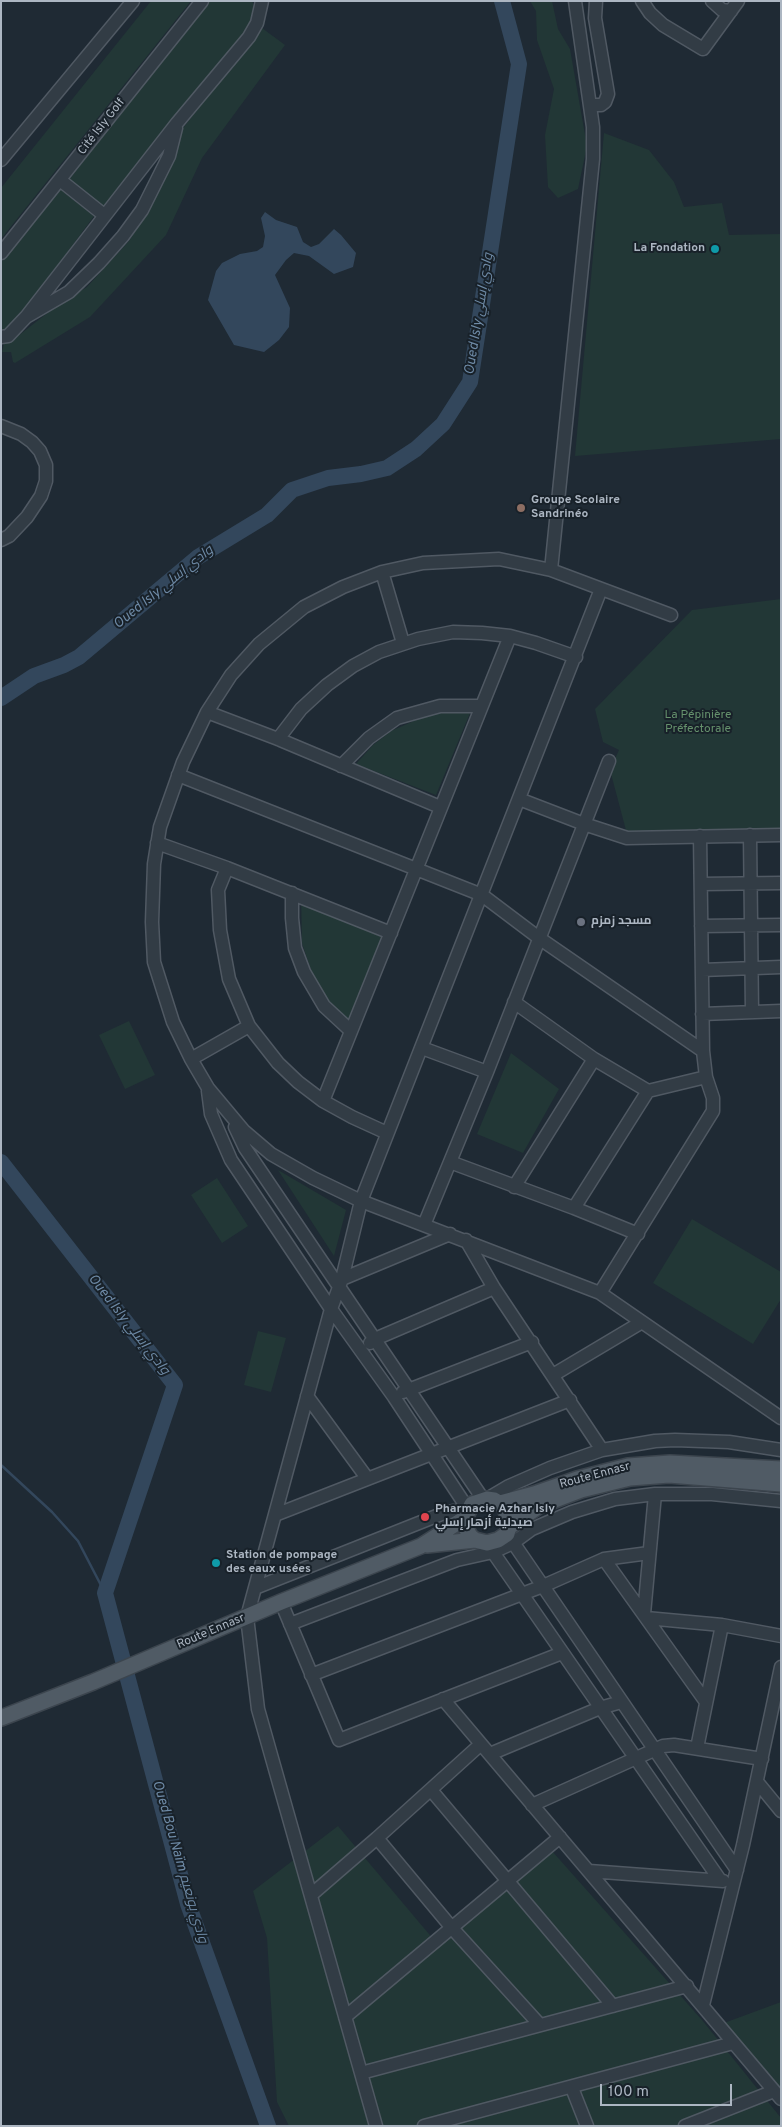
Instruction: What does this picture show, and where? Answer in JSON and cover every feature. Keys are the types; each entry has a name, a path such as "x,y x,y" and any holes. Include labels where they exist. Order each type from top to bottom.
{"main road":[{"name":"Route Ennasr","path":"490,1500 534,1494 577,1479 628,1466 670,1463 781,1469"},
{"name":"Route Ennasr","path":"510,1535 538,1506 581,1490 630,1478 669,1475 781,1484"},
{"path":"490,1500 507,1511 510,1535 485,1545 467,1530 466,1514 478,1501 490,1500"},
{"name":"Route Ennasr","path":"1,1718 93,1682 280,1602 421,1546 466,1514"},
{"name":"Route Ennasr","path":"421,1546 485,1545"}],"street":[{"path":"1,160 133,1"},
{"name":"Cité Isly Golf","path":"1,253 202,1"},
{"path":"1,337 8,336 26,317 177,123 249,37 258,23 262,1"},
{"path":"550,570 593,159 590,106 575,1"},
{"path":"590,106 601,105 605,102 608,94 595,18 596,1"},
{"path":"642,1 650,13 663,25 700,48 706,46 734,6"},
{"path":"712,1 722,10 734,6"},
{"path":"26,317 68,292 100,263 124,236 142,210 169,156 177,123"},
{"path":"60,180 104,215"},
{"path":"1,540 9,536 27,517 41,496 46,481 46,465 40,451 21,434 2,429"},
{"path":"671,615 550,570 508,560 486,559 423,564 382,572 358,580 320,598 274,631 231,675 207,712 178,775 157,843 152,873 154,962 168,1009 191,1059 208,1088 231,1117 253,1140 271,1154 312,1178 361,1201 600,1293 781,1418"},
{"path":"382,572 403,643"},
{"path":"376,2126 258,1709 247,1617 331,1310 341,1283 361,1201 576,657 601,589"},
{"path":"278,739 300,709 327,685 367,659 403,643 453,632 475,632 510,636 576,657"},
{"path":"323,1101 510,636"},
{"path":"341,766 361,745 397,718 440,706 481,706"},
{"path":"207,712 278,739 440,808"},
{"path":"424,1224 487,1072 609,761"},
{"path":"178,775 482,895 538,938 703,1050"},
{"path":"520,799 584,824 627,838 781,835"},
{"path":"750,835 752,1012"},
{"path":"600,1293 713,1111 713,1098 706,1077 703,1050 700,836"},
{"path":"157,843 227,868 391,933"},
{"path":"227,868 218,890 222,939 229,979 249,1026 286,1072 323,1101 358,1120 388,1133"},
{"path":"700,884 750,885 781,883"},
{"path":"292,893 295,948 304,972 324,1006 351,1031"},
{"path":"701,926 781,925"},
{"path":"702,970 781,967"},
{"path":"514,1002 594,1059 648,1091"},
{"path":"702,1014 781,1011"},
{"path":"191,1059 249,1026"},
{"path":"422,1048 487,1072"},
{"path":"514,1187 594,1059"},
{"path":"574,1208 648,1091 706,1077"},
{"path":"208,1088 212,1114 231,1160 331,1310 362,1350 432,1453 466,1514"},
{"path":"231,1117 245,1148 341,1283 375,1339 448,1446 490,1500 509,1486 550,1468 602,1450 675,1440 729,1442 781,1450"},
{"path":"450,1162 638,1234"},
{"path":"341,1283 450,1234"},
{"path":"466,1240 494,1288 532,1342 602,1450"},
{"path":"362,1350 375,1339 494,1288"},
{"path":"553,1376 642,1322"},
{"path":"394,1397 408,1388 532,1342"},
{"path":"308,1396 367,1478"},
{"path":"275,1515 570,1400"},
{"path":"645,1616 655,1494"},
{"path":"737,1870 542,1586 510,1535 532,1529 572,1512 615,1499 655,1494 712,1494 781,1501"},
{"path":"255,1588 444,1513 453,1511 466,1514"},
{"path":"290,1624 462,1558 485,1545 720,1880"},
{"path":"311,1675 542,1586 604,1560 649,1553"},
{"path":"604,1560 706,1702"},
{"path":"280,1602 339,1740 562,1653"},
{"path":"645,1616 722,1625 781,1636"},
{"path":"697,1748 722,1625"},
{"path":"703,2005 735,1883 758,1783 781,1667"},
{"path":"442,1699 778,2095 706,2122 685,2126"},
{"path":"490,1754 600,1708 621,1702"},
{"path":"311,1895 481,1744"},
{"path":"532,1805 634,1758 669,1745 762,1759"},
{"path":"758,1783 781,1811"},
{"path":"431,1790 613,2006"},
{"path":"345,2017 560,1837"},
{"path":"377,1838 452,1928 540,2025"},
{"path":"589,1870 720,1880 735,1883"},
{"path":"361,2073 687,1986"},
{"path":"424,2126 572,2088 733,2043"},
{"path":"572,2088 587,2126"}],"green space":[{"path":"151,1 191,1 1,239 1,188"},
{"path":"206,1 252,1 255,8 251,28 104,207 69,180"},
{"path":"530,1 552,1 558,29 570,49 587,146 578,189 558,198 548,187 545,135 554,89 537,40 536,11"},
{"path":"262,28 285,45 202,158 166,235 90,317 15,363 13,362 11,352 2,352 4,343 18,336 59,304 87,287 129,241 151,206 175,159 179,133"},
{"path":"604,133 649,150 674,182 684,207 722,203 729,235 781,234 781,439 575,456"},
{"path":"60,189 94,216 18,319 9,330 1,333 1,262"},
{"name":"La Pépinière Préfectorale","path":"781,599 781,828 627,834 610,770 619,750 603,742 595,709 692,610"},
{"path":"447,711 470,713 436,795 356,764 373,745 391,731 423,717"},
{"path":"301,896 383,938 349,1021 325,997 312,973 302,943"},
{"path":"129,1021 155,1075 125,1089 99,1035"},
{"path":"511,1053 559,1089 523,1153 477,1134"},
{"path":"278,1170 346,1210 334,1256"},
{"path":"217,1178 248,1226 222,1243 191,1195"},
{"path":"692,1219 781,1272 781,1299 753,1344 653,1283"},
{"path":"258,1331 286,1338 271,1392 244,1385"},
{"path":"338,1826 434,1940 552,1851 702,2020 781,2118 781,2126 289,2126 277,2102 267,1938 253,1891"},
{"path":"781,2002 781,2092 724,2023"}],"water":[{"path":"265,212 276,220 297,227 303,242 311,247 319,244 334,229 356,253 353,267 334,274 309,256 294,253 286,260 275,275 290,308 289,327 279,340 264,352 234,345 208,300 216,271 222,263 240,254 257,251 263,247 265,236 261,218"}],"waterway":[{"name":"Oued Isly وادي إسلي","path":"1,698 34,676 64,665 79,657 198,557 267,515 292,490 328,478 361,474 387,468 416,449 443,424 470,382 519,64 502,1"},
{"name":"Oued Bou Naïm وادي بونعيم","path":"1,1162 175,1385 105,1593 188,1904 268,2126"},
{"path":"1,1465 52,1512 78,1541 105,1593"}],"place":[{"name":"La Fondation","path":"715,249"},
{"name":"Groupe Scolaire Sandrinéo","path":"521,508"},
{"name":"مسجد زمزم","path":"581,922"},
{"name":"Pharmacie Azhar Isly صيدلية أزهار إسلي","path":"425,1517"},
{"name":"Station de pompage des eaux usées","path":"216,1563"}]}
